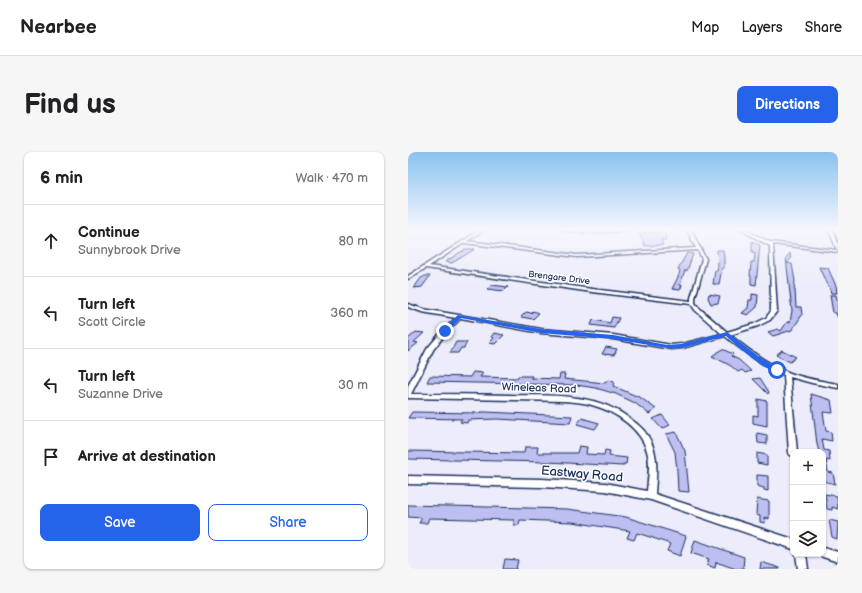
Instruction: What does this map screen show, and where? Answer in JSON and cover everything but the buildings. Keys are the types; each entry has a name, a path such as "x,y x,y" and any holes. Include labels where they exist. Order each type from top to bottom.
{"street":[{"path":"408,278 453,249"},
{"path":"524,249 577,256 692,249"},
{"path":"700,249 704,259 692,298 697,309 756,358 787,374 838,386"},
{"path":"408,305 422,310 546,332 613,337 667,346 682,346 727,334 762,322 770,317 774,311 773,249"},
{"name":"Brengare Drive","path":"424,268 565,288 606,291 693,303"},
{"path":"408,394 430,350 445,331 460,316"},
{"path":"787,374 793,449"},
{"name":"Wineleas Road","path":"408,394 569,399 598,404 633,424 646,439 651,450 653,461 650,496"},
{"name":"Eastway Road","path":"408,480 586,485 605,487 650,496 790,543"},
{"path":"826,554 838,557"},
{"path":"801,557 803,569"}],"route":[{"path":"445,331 460,316 541,331 622,338 649,344 676,347 727,334 756,358 777,370"}]}
